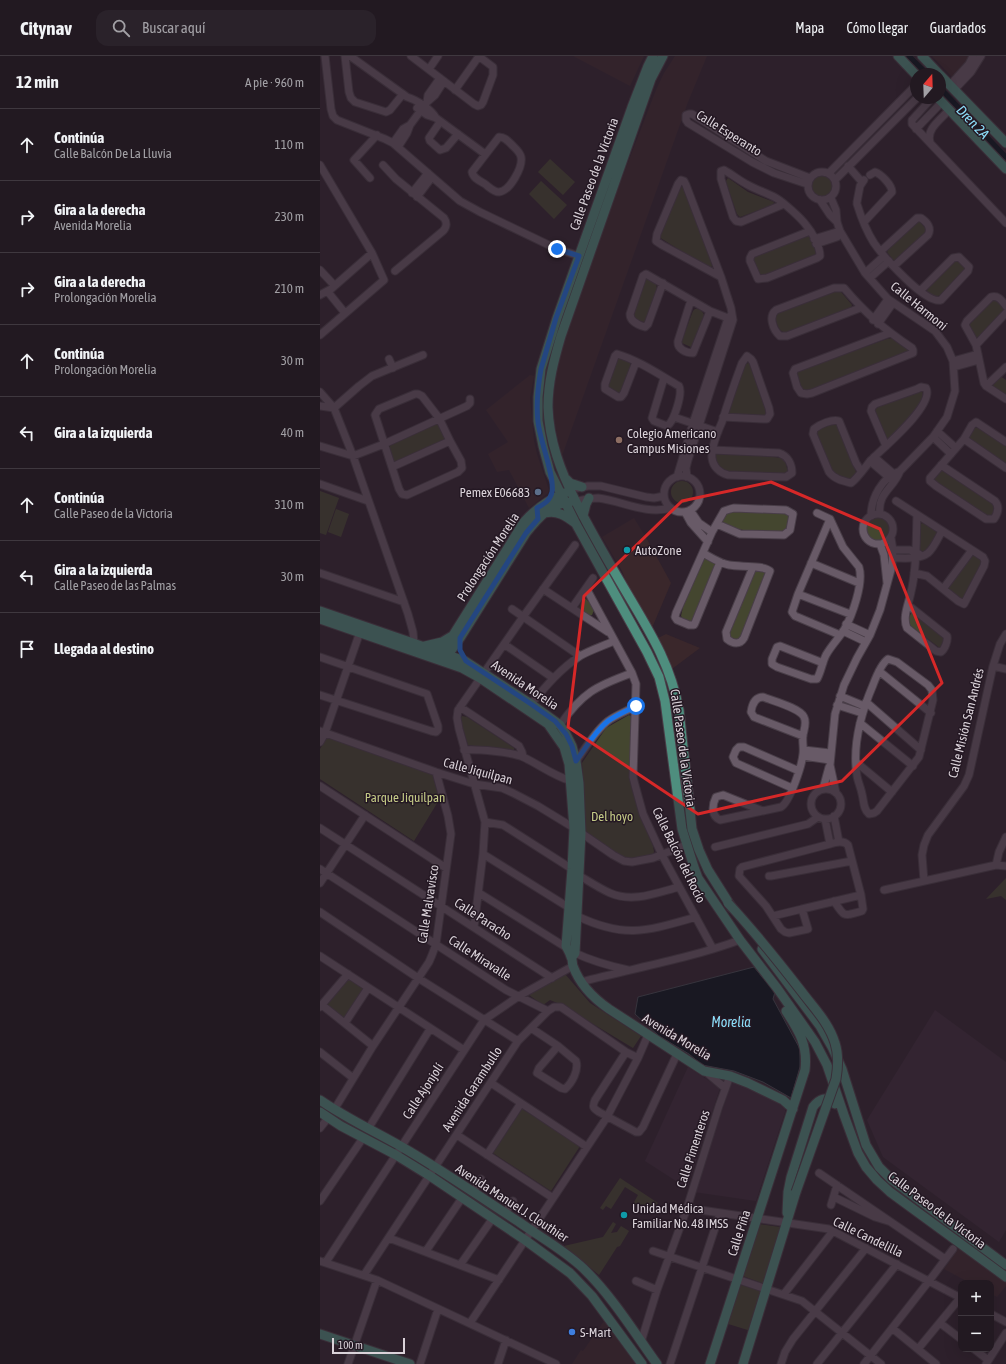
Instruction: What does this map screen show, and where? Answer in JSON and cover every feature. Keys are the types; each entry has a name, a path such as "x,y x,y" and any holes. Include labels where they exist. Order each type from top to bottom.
{"main road":[{"name":"Calle Paseo de la Victoria","path":"653,56 632,107 556,318 541,369 538,397 538,421 550,472 566,496 576,524 647,652 659,677 665,701 679,813 686,845 698,878 740,940 777,988 815,1042 827,1065 858,1153 866,1167 890,1192 1006,1277"},
{"name":"Calle Paseo de la Victoria","path":"566,496 565,478 553,445 548,408 550,378 561,336 651,79 663,56"},
{"path":"898,56 910,69"},
{"path":"922,56 934,68"},
{"path":"946,81 1006,143"},
{"path":"944,104 1006,169"},
{"path":"632,107 636,111 633,126 634,129"},
{"path":"556,318 557,332 561,336"},
{"path":"548,500 552,492 550,472"},
{"path":"565,478 570,483 582,487"},
{"name":"Calle Paseo de la Victoria","path":"566,496 576,501 583,516 657,646 670,674 679,710 692,829 705,865 728,903 823,1032 842,1069 866,1145 879,1167 892,1180 920,1199 1006,1265"},
{"name":"Prolongación Morelia","path":"445,654 548,500 566,496"},
{"name":"Prolongación Morelia","path":"540,514 553,507 566,496"},
{"path":"583,516 589,498"},
{"path":"540,514 548,512 559,513 567,516 576,524"},
{"name":"Avenida Morelia","path":"320,611 361,629 482,676 531,704 560,725 572,746 579,783 577,830 568,907 566,946 573,959 581,982 596,1000 677,1054 704,1070 730,1076 748,1083 783,1100 793,1109"},
{"name":"Avenida Morelia","path":"320,619 414,644 466,661 482,676 548,724 560,739 569,764 577,830 580,876 573,959"},
{"path":"423,647 457,637 460,650 466,661"},
{"path":"728,903 760,938 831,1031 836,1043 838,1061 836,1079 796,1192 743,1364"},
{"name":"Calle Piña","path":"710,1364 806,1070 806,1051 801,1037 782,1004 777,988"},
{"path":"787,1223 786,1206 788,1192 813,1107 817,1101 827,1098 832,1101 844,1115"},
{"name":"Avenida Manuel J. Clouthier","path":"320,1100 334,1110 402,1147 435,1168 505,1213 583,1268 612,1300 657,1364"},
{"name":"Avenida Manuel J. Clouthier","path":"320,1112 430,1176 525,1240 570,1273 592,1296 642,1364"},
{"path":"974,1254 984,1254 1006,1265"},
{"path":"320,1334 410,1364"}],"street":[{"path":"325,56 333,116 340,122 396,145 454,196 472,208 557,249 579,256"},
{"path":"345,56 349,92 351,98 355,102 386,112 405,96"},
{"path":"350,56 405,96 424,106 430,116 438,120 485,154"},
{"path":"411,56 455,90 474,104 479,106 483,102 494,71 491,66 481,58 477,59 455,90"},
{"path":"429,70 438,56"},
{"path":"952,88 973,56"},
{"path":"952,88 971,72 980,56"},
{"path":"396,145 407,133 410,125 424,106 434,97 442,80"},
{"path":"829,173 910,91"},
{"path":"835,180 911,104"},
{"path":"927,104 912,120 912,124 1006,223"},
{"path":"916,129 937,104"},
{"path":"930,143 929,135 931,129 949,110"},
{"name":"Calle Esperanto","path":"692,114 766,160 809,181 763,168 738,154 687,121 685,118 686,115 692,114"},
{"path":"438,120 429,138 430,141 440,150 446,148 458,134"},
{"path":"705,133 709,125"},
{"path":"370,178 354,160 377,136"},
{"path":"501,136 519,152 521,161 518,170 511,184 503,190 498,192 495,191 475,178 472,172 485,154 501,136"},
{"path":"320,165 372,253 384,280 320,335"},
{"path":"383,165 396,179 444,218 446,222 446,227 443,231 395,271"},
{"path":"848,166 865,179"},
{"path":"784,204 741,222 736,221 733,217 720,179 721,171 724,170 749,186 776,198 784,204 805,224 810,231 820,252 819,257 767,278 760,279 757,277 750,260 754,252 810,231"},
{"path":"818,172 829,173 835,180 836,188 834,195 831,198 820,200 815,199 810,195 808,190 809,181 814,174 818,172"},
{"path":"864,222 892,192 892,187 875,172 865,179 859,189 857,203 864,222 874,243 901,274 920,291 936,301 941,300 968,271 968,265 959,257 953,258 920,291"},
{"path":"415,194 430,175"},
{"path":"677,477 731,317 721,277 686,185 682,180 678,184 657,234 656,241 721,277"},
{"name":"Calle Harmoni","path":"831,198 836,210 837,222 841,233 867,275 891,301 934,331 947,347 953,364 955,392 947,417 935,434 895,476 877,491 871,509 871,516"},
{"name":"Calle Harmoni","path":"820,200 830,215 837,222"},
{"path":"867,275 887,258 928,235 930,230 929,226 921,218 917,218 887,258"},
{"path":"815,241 841,233"},
{"path":"320,295 328,292 334,285 372,253"},
{"path":"320,270 334,285"},
{"path":"663,283 648,324 645,327 633,322 630,317 643,276 645,274 663,283 710,311 731,317"},
{"path":"860,308 787,336 780,336 778,334 771,319 773,312 776,310 834,288 844,288 860,308 890,333 914,350 912,354 812,393 804,394 799,391 793,373 795,369 890,333"},
{"path":"328,292 346,313"},
{"path":"1006,306 999,298 991,298 967,321 965,325 976,345 983,380 986,386 1006,400"},
{"path":"691,300 678,341 679,348 689,353 693,353 710,311"},
{"path":"876,322 891,301"},
{"path":"976,345 1006,314"},
{"path":"320,406 334,408 365,381 423,354"},
{"path":"636,362 621,397 606,391 604,387 617,354 636,362 679,386 681,392 674,417 671,423 667,426 652,419 652,414 664,378"},
{"path":"712,450 779,453 787,457 792,473 786,477 737,476 722,473 716,467 712,459 712,450 723,417 742,363 747,356 753,362 770,414 767,419 723,417"},
{"path":"953,364 978,357"},
{"path":"389,359 392,368"},
{"path":"986,386 1004,371"},
{"path":"861,471 856,463 839,421 835,420 814,428 813,434 829,472 837,479 851,483 872,459 886,446 916,415 927,396 926,388 921,387 875,404 872,407 872,411 886,446"},
{"path":"320,392 334,408 353,456 411,623 414,644"},
{"path":"415,394 420,394 439,418 461,461 462,466 460,470 404,495 400,489 384,444 375,417 375,412 415,394"},
{"path":"320,446 353,456 384,444 467,406 470,403 470,399"},
{"path":"674,417 718,432"},
{"path":"942,465 998,504 994,519 986,519 932,483 930,478 964,439 972,425 976,422 1006,442"},
{"path":"687,476 687,462 696,424"},
{"path":"935,434 953,451"},
{"path":"964,439 1006,468"},
{"path":"392,467 450,441"},
{"path":"872,459 895,476"},
{"path":"687,476 696,482 700,492 698,503 688,511 676,511 667,504 664,496 667,485 671,480 677,477 687,476"},
{"name":"Calle Harmoni","path":"880,514 880,502 895,476"},
{"path":"320,484 368,501"},
{"name":"Prolongación Morelia","path":"566,496 582,487 601,486 654,498 664,496"},
{"path":"576,501 589,498 603,499 653,511 671,508"},
{"path":"896,500 983,557 985,562 965,603 962,604 926,576 914,573"},
{"path":"717,524 740,534 784,535 790,530 793,514 786,510 730,509 724,512 712,532 676,613 675,617 677,620 690,625 694,624 720,562"},
{"path":"688,511 699,523 712,532"},
{"path":"688,511 691,523 708,542"},
{"path":"817,513 830,519 843,547 860,567 860,582 856,600 843,630 831,646 818,678 814,680 772,664 776,648 780,646 823,663"},
{"path":"823,789 830,759 837,705 880,610 886,584 890,577 893,558 891,538 893,532 892,522 887,517 880,514 871,516 864,524 864,534 870,542 880,544 891,538"},
{"path":"908,605 947,636 947,642 943,651 936,651 907,628 905,621 917,555 917,515"},
{"path":"830,519 798,594 792,612 795,616 843,630 870,635"},
{"path":"893,558 925,555 942,531"},
{"path":"880,544 884,554 886,584"},
{"path":"474,928 479,893 485,822 464,750 457,714 460,707 575,545"},
{"path":"893,550 910,550 917,555"},
{"path":"943,589 972,550"},
{"path":"703,553 720,562 737,566 753,567 767,568 769,570 744,638 739,643 734,642 727,639 726,632 753,567"},
{"path":"811,563 860,582"},
{"path":"320,573 404,602"},
{"path":"572,608 593,578"},
{"path":"586,588 610,633"},
{"path":"543,589 610,633"},
{"path":"798,594 850,614"},
{"path":"512,609 580,656"},
{"path":"320,742 337,701 347,667 361,629"},
{"path":"843,630 866,642"},
{"name":"Calle Balcón del Rocío","path":"610,633 632,673 636,684 634,759 635,785 644,814 662,855 713,949"},
{"name":"Calle Misión San Andrés","path":"924,881 922,855 924,845 928,835 964,786 968,775 993,666 1000,644 1006,634"},
{"path":"531,704 553,678 580,656 614,641"},
{"path":"504,644 553,678"},
{"path":"320,657 427,694 438,730 436,732 431,731 320,695"},
{"path":"891,659 925,683 934,695 931,713 919,757 874,813 869,814 865,809 857,776 856,762 860,722 864,707 879,671 887,660 891,659"},
{"path":"993,666 1006,669"},
{"path":"879,671 931,713"},
{"path":"560,725 571,709 598,686 632,673"},
{"path":"840,696 864,707 921,750"},
{"path":"763,811 723,795 716,797 713,805 714,815 720,820 763,811 784,805 799,771 803,753 805,719 800,712 763,697 755,700 751,712 754,717 803,736"},
{"path":"837,705 864,707"},
{"path":"576,761 600,728 607,721 636,706"},
{"path":"460,707 518,746 523,757"},
{"path":"860,722 913,766"},
{"name":"Calle Jiquilpan","path":"323,732 474,784 502,788 513,792 577,830 624,861 632,862 662,855 686,845"},
{"path":"792,788 736,763 733,757 739,747 744,747 799,771"},
{"path":"464,750 486,751 523,757 557,776 571,780"},
{"path":"803,753 830,759"},
{"path":"830,759 836,793"},
{"path":"856,762 892,792"},
{"name":"Calle Malvavisco","path":"334,1110 398,1007 429,962 436,944 451,834 448,816 436,772"},
{"path":"320,786 446,868"},
{"path":"715,847 808,824 822,818 834,816 839,811 841,805 840,798 836,793 823,789 814,794 811,800 812,810 822,818 830,844"},
{"path":"320,883 365,815"},
{"path":"834,816 843,843"},
{"path":"485,822 502,825 572,869"},
{"name":"Calle Paracho","path":"320,828 552,978"},
{"path":"996,865 999,852 1006,837"},
{"path":"802,909 808,929 789,933 785,932 739,876 740,869 742,867 830,844 843,843 848,845 861,895 863,909 862,911 845,915 842,914 834,901"},
{"path":"483,854 568,907"},
{"path":"769,876 852,862"},
{"path":"884,890 996,865 1006,866"},
{"name":"Calle Miravalle","path":"320,869 506,990 548,1011"},
{"path":"580,876 610,893 623,897 634,898 646,896 679,887"},
{"path":"479,893 566,946"},
{"path":"773,916 861,895"},
{"path":"320,912 418,978 518,1041"},
{"path":"577,916 606,928 633,931 658,928 696,917"},
{"path":"581,982 671,961 740,940"},
{"path":"320,956 464,1050"},
{"path":"573,959 589,960 628,970"},
{"name":"Calle Ajonjolí","path":"323,1262 402,1147 484,1020 518,996 552,978 573,959"},
{"path":"348,974 321,1006 373,1046"},
{"path":"345,1023 368,988"},
{"path":"548,1011 554,1007 561,1007 626,1052 638,1058"},
{"name":"Avenida Garambullo","path":"364,1275 518,1041 548,1011"},
{"path":"531,1028 558,1046 574,1058 577,1064 576,1072 565,1089 537,1073 539,1068 558,1046"},
{"path":"368,1129 430,1029"},
{"path":"470,1324 607,1117 638,1058 648,1035"},
{"path":"320,1052 353,1078"},
{"path":"626,1052 593,1104 594,1109 636,1132 641,1130 677,1054"},
{"path":"704,1070 725,1088"},
{"name":"Calle Pimenteros","path":"641,1342 656,1290 687,1208 730,1076"},
{"path":"491,1083 587,1146"},
{"path":"488,1155 521,1104"},
{"path":"320,1128 328,1118"},
{"path":"457,1135 553,1198"},
{"path":"320,1201 363,1138"},
{"path":"819,1173 893,1222 945,1259"},
{"path":"472,1192 481,1179"},
{"path":"831,1205 837,1185"},
{"path":"834,1197 883,1220 893,1222"},
{"path":"426,1251 462,1198"},
{"path":"505,1213 513,1201"},
{"name":"Calle Candelilla","path":"687,1208 822,1228 833,1231 958,1296"},
{"path":"670,1364 720,1213"},
{"path":"460,1265 493,1218"},
{"path":"784,1294 833,1231"},
{"path":"389,1238 499,1280"},
{"path":"781,1364 788,1345 866,1248"},
{"path":"864,1364 953,1249"},
{"path":"653,1251 738,1278 802,1301 881,1364"},
{"path":"323,1262 377,1280 556,1364"},
{"path":"817,1364 897,1264"},
{"path":"348,1364 377,1280"},
{"path":"636,1282 656,1290"},
{"path":"918,1349 958,1302"},
{"path":"420,1364 438,1309"},
{"path":"994,1316 1006,1322"},
{"path":"940,1323 958,1337"},
{"path":"892,1328 936,1364"},
{"path":"977,1352 987,1362 1006,1334"},
{"path":"498,1364 506,1340"}],"highlighted area":[{"path":"771,482 880,529 942,683 842,781 698,814 568,727 584,596 682,501"}],"shaded area":[{"path":"573,56 644,56 630,86"},
{"path":"675,56 707,56 688,102 562,456 554,421 554,393 555,374 563,345 617,191 656,90 664,73"},
{"path":"932,56 971,56 952,77 946,71 946,68 943,68"},
{"path":"530,375 534,376 530,398 534,441 549,490 548,493 529,508 509,470 497,472 488,454 508,442 486,410"},
{"path":"634,518 671,583 652,628 602,537"},
{"path":"666,634 700,648 672,669 658,638"},
{"path":"935,1010 1006,1062 1006,1230 999,1242 883,1157 867,1120"},
{"path":"688,1067 720,1088 687,1188 645,1161"},
{"path":"732,1082 738,1082 785,1107 785,1112 756,1201 694,1192"},
{"path":"959,1248 1006,1282 1006,1286 997,1297 994,1296 994,1280 964,1280 944,1269"},
{"path":"604,1321 635,1364 572,1364 581,1350 583,1351"}],"green space":[{"path":"550,159 575,182 563,195 538,172"},
{"path":"822,174 831,177 834,186 831,195 822,198 813,195 810,186 813,177"},
{"path":"728,178 748,192 774,202 773,205 740,217 737,214 727,185 726,181"},
{"path":"541,181 567,205 554,219 529,194"},
{"path":"684,187 711,260 712,266 710,269 659,237 679,188"},
{"path":"919,221 926,229 926,232 897,261 894,261 887,252 890,247"},
{"path":"806,236 810,237 817,253 815,256 760,276 753,258 754,256"},
{"path":"956,259 965,269 941,295 935,297 927,291 928,286"},
{"path":"649,279 656,284 657,289 646,321 644,322 635,320 633,317 644,280"},
{"path":"836,291 841,292 852,305 851,308 786,333 783,332 777,325 775,317 778,312"},
{"path":"994,299 997,299 1005,309 1003,313 976,338 968,326"},
{"path":"695,309 700,310 704,315 693,346 691,347 682,343 682,340"},
{"path":"892,338 909,350 908,353 804,392 797,375 797,372 800,370"},
{"path":"618,357 630,363 630,371 620,396 608,388 608,381"},
{"path":"749,363 767,414 765,417 728,414 728,409 744,364"},
{"path":"1000,376 1006,380 1006,396 993,386 994,382"},
{"path":"922,391 923,396 917,408 907,421 889,439 886,438 875,410 879,406"},
{"path":"437,423 446,440 394,463 389,445"},
{"path":"835,423 838,425 856,472 852,480 840,477 830,470 816,432 818,429"},
{"path":"974,428 979,428 1006,446 1006,465 971,441 969,437"},
{"path":"716,454 755,455 782,458 785,461 788,474 724,471 718,466 714,456"},
{"path":"942,470 994,504 991,518 988,518 934,480 937,474"},
{"path":"682,481 686,482 692,488 692,496 686,502 682,503 678,502 672,496 671,492 672,488 678,482"},
{"path":"320,491 339,498 326,535 320,533"},
{"path":"336,509 349,514 341,537 328,532"},
{"path":"738,511 790,515 786,528 779,532 741,530 727,526 722,522 724,516 728,512"},
{"path":"878,516 887,520 891,529 887,538 878,542 869,538 865,529 869,520"},
{"path":"923,523 937,532 927,550 923,552 920,550 920,524"},
{"path":"972,556 975,556 982,561 982,565 962,600 948,588"},
{"path":"707,558 715,563 715,566 691,623 684,620 681,616 683,607 701,563 703,559"},
{"path":"761,570 766,572 767,575 740,639 738,641 730,638 729,635 755,571"},
{"path":"583,599 586,599 595,608 592,615 589,615 579,609"},
{"path":"912,612 943,637 944,642 940,648 911,626 909,619"},
{"name":"Del hoyo","path":"629,715 632,717 630,778 638,811 653,846 654,852 652,856 626,859 586,833 582,763 606,728"},
{"path":"462,716 467,717 514,748 513,752 468,745 460,720"},
{"name":"Parque Jiquilpan","path":"327,737 433,775 439,800 414,841 320,779 320,749"},
{"path":"1006,878 1006,900 1001,896 986,899"},
{"path":"565,974 590,1003 641,1036 633,1048 560,1004 550,1000 543,1005 529,995"},
{"path":"349,979 365,990 346,1019 327,1005"},
{"path":"522,1109 580,1146 551,1191 493,1153"},
{"path":"620,1178 658,1203 654,1208 650,1206 646,1212 633,1204 638,1195 625,1187 611,1209 606,1206 603,1210 600,1208"},
{"path":"613,1222 616,1224 611,1233 617,1232 621,1226 629,1231 599,1275 564,1246 603,1237"},
{"path":"758,1224 780,1227 775,1256 765,1284 740,1275"},
{"path":"738,1284 764,1292 751,1331 725,1323"}],"water":[{"name":"Morelia","path":"754,967 775,992 773,999 800,1049 800,1067 791,1098 763,1082 734,1071 702,1065 689,1054 659,1036 635,1014 638,997"}],"waterway":[{"name":"Dren 2A","path":"909,56 921,68"},
{"name":"Dren 2A","path":"946,94 1006,157"}],"place":[{"name":"Colegio Americano Campus Misiones","path":"619,440"},
{"name":"Pemex E06683","path":"538,492"},
{"name":"AutoZone","path":"627,550"},
{"name":"Unidad Médica Familiar No. 48 IMSS","path":"624,1215"},
{"name":"S-Mart","path":"572,1332"}],"route":[{"path":"557,249 579,256 556,318 541,369 538,397 538,421 550,472 552,492 548,500 537,508 538,519 526,533 460,638 460,650 466,661 560,725 572,746 576,761 600,728 607,721 636,706"}]}
